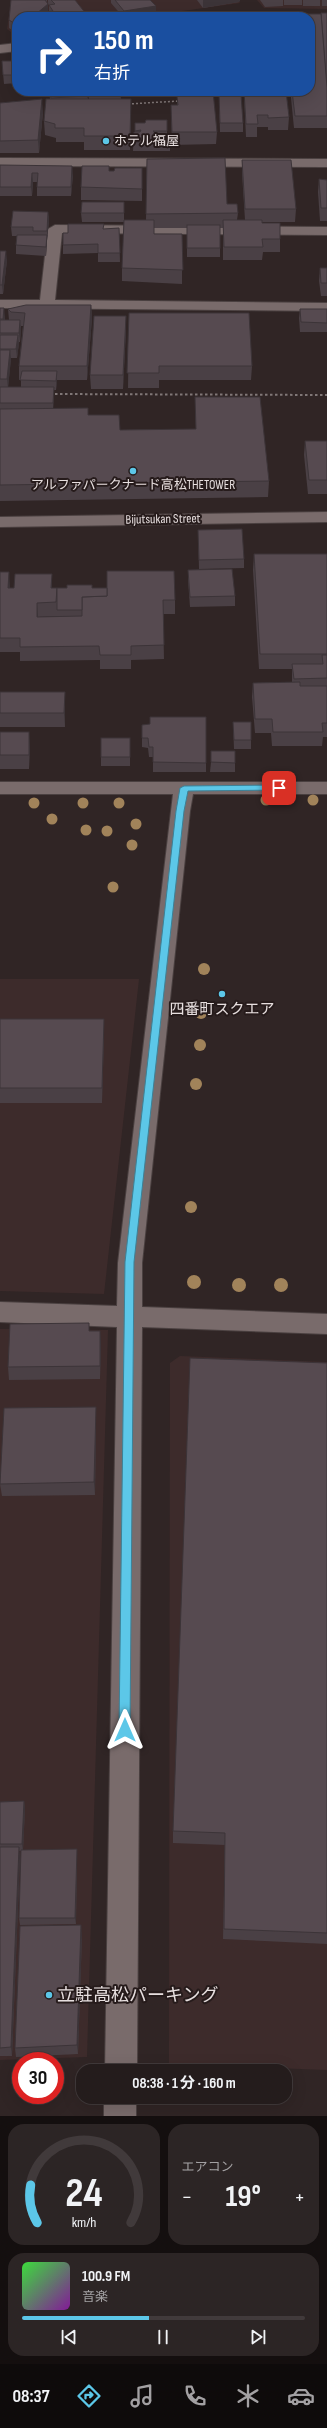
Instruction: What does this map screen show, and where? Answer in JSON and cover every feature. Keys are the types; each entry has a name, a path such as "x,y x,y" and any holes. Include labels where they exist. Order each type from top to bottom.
{"street":[{"path":"249,3 250,12"},
{"path":"0,50 12,48"},
{"path":"0,162 327,163"},
{"path":"47,304 55,229 327,231"},
{"path":"0,304 327,306"},
{"name":"Bijutsukan Street","path":"0,522 327,517"},
{"path":"0,788 327,788"},
{"path":"120,2064 128,1338 131,1315 130,1262 180,811 184,788"},
{"path":"0,1312 131,1315 327,1324"},
{"path":"120,2104 120,2116"}],"path":[{"path":"127,104 182,101"},
{"path":"48,394 327,395"}],"shaded area":[{"path":"11,0 238,0 240,3 175,12 12,12 12,33 7,29"},
{"path":"257,0 327,0 327,9 264,8"},
{"path":"0,979 139,979 104,1294 0,1291"},
{"path":"0,1329 108,1330 87,2057 64,2058 64,2052 12,2052 12,2060 0,2060"},
{"path":"180,1356 327,1362 327,2070 292,2069 292,2064 169,2064 170,1363"}],"building":[{"path":"11,0 45,0 48,4 38,12 12,12 12,22 9,20"},
{"path":"51,0 75,0 85,12 46,12 53,11 49,5 55,4"},
{"path":"115,0 150,0 156,6 124,11"},
{"path":"321,13 327,13 327,78 326,78"},
{"path":"315,14 321,14 327,87 327,116 295,116 293,96 315,96"},
{"path":"2,61 12,61 12,75 3,75"},
{"path":"51,96 87,96 51,98"},
{"path":"177,96 213,96 217,132 172,132 171,105 178,105"},
{"path":"219,96 241,96 243,123 220,123"},
{"path":"244,96 287,96 289,117 268,118 268,115 257,115 258,124 246,124"},
{"path":"42,99 38,140 0,141 0,103"},
{"path":"46,99 131,99 130,136 84,136 84,128 55,128 55,124 44,121"},
{"path":"146,120 167,120 167,131 153,131 157,134 169,134 170,142 133,142 134,132 140,132 141,130 135,131 135,123 145,123"},
{"path":"225,158 227,204 237,204 238,213 146,214 147,159"},
{"path":"242,160 291,160 296,209 245,209"},
{"path":"0,165 72,166 71,187 37,187 38,173 32,173 31,187 0,187"},
{"path":"82,166 109,166 109,171 114,171 115,168 142,168 142,189 81,187"},
{"path":"319,179 327,180 327,208 321,208"},
{"path":"82,202 124,202 124,213 81,213"},
{"path":"13,211 48,212 47,231 33,231 33,227 11,227"},
{"path":"124,220 154,220 154,234 182,234 183,270 122,268"},
{"path":"223,220 262,220 262,223 280,223 280,239 262,239 263,247 224,247"},
{"path":"68,224 104,224 103,229 119,228 120,253 98,253 98,244 63,245 63,233 68,233"},
{"path":"187,225 220,225 220,248 187,248"},
{"path":"17,235 47,235 46,247 16,245"},
{"path":"0,251 6,251 2,285 0,285"},
{"path":"320,268 327,268 327,283 321,283"},
{"path":"26,305 91,305 87,366 19,366 25,313 11,312 8,309"},
{"path":"0,308 4,308 3,319 0,319"},
{"path":"300,309 327,309 327,323 301,322"},
{"path":"129,313 249,313 252,366 159,366 159,373 127,373"},
{"path":"94,316 126,316 123,375 90,375"},
{"path":"0,320 20,320 19,333 0,333"},
{"path":"0,335 18,335 16,349 0,349"},
{"path":"0,350 10,350 7,379 0,379"},
{"path":"22,371 57,371 56,381 20,380"},
{"path":"0,387 54,387 53,403 0,403"},
{"name":"アルファパークナード高松THETOWER","path":"195,397 260,397 269,481 0,485 0,409 88,408 88,415 119,415 120,430 196,429"},
{"path":"305,441 327,441 327,480 309,480"},
{"path":"242,529 244,559 199,560 198,530"},
{"path":"254,554 327,554 327,654 260,654"},
{"path":"232,569 235,596 190,597 188,570"},
{"path":"107,571 174,571 175,600 163,600 164,645 131,646 131,655 100,655 99,646 20,647 20,638 0,638 0,572 9,572 8,588 14,588 15,574 52,574 51,588 57,588 56,602 37,603 37,617 82,616 82,597 107,596"},
{"path":"67,585 92,585 92,588 107,588 107,596 82,597 82,610 57,610 57,588 67,588"},
{"path":"322,655 327,655 327,678 294,679 292,664 323,664"},
{"path":"300,682 300,686 327,686 327,723 322,723 323,732 273,732 272,719 255,719 253,683"},
{"path":"0,692 65,692 64,713 0,713"},
{"path":"150,717 206,717 206,763 153,762 153,747 149,747 148,738 142,738 142,725 150,724"},
{"path":"233,722 251,722 251,740 234,740"},
{"path":"0,732 29,732 29,755 0,755"},
{"path":"101,738 130,738 130,757 101,757"},
{"path":"211,751 235,751 235,763 211,762"},
{"path":"0,1019 104,1019 102,1088 0,1088"},
{"path":"89,1323 89,1331 100,1331 100,1366 8,1367 10,1324"},
{"path":"190,1358 327,1363 327,1933 224,1929 225,1833 173,1831"},
{"path":"96,1407 94,1482 0,1484 4,1408"},
{"path":"24,1801 22,1844 0,1844 0,1802"},
{"path":"0,1847 19,1847 11,2047 0,2048"},
{"path":"77,1849 75,1918 19,1918 21,1850"},
{"name":"立駐高松パーキング","path":"81,1925 77,2045 15,2048 20,1926"}],"place":[{"name":"ホテル福屋","path":"106,141"},
{"name":"アルファパークナード高松THETOWER","path":"133,471"},
{"name":"四番町スクエア","path":"222,994"},
{"name":"立駐高松パーキング","path":"49,1995"}],"route":[{"path":"125,1730 128,1338 131,1315 128,1287 180,811 184,788 279,788"}]}
